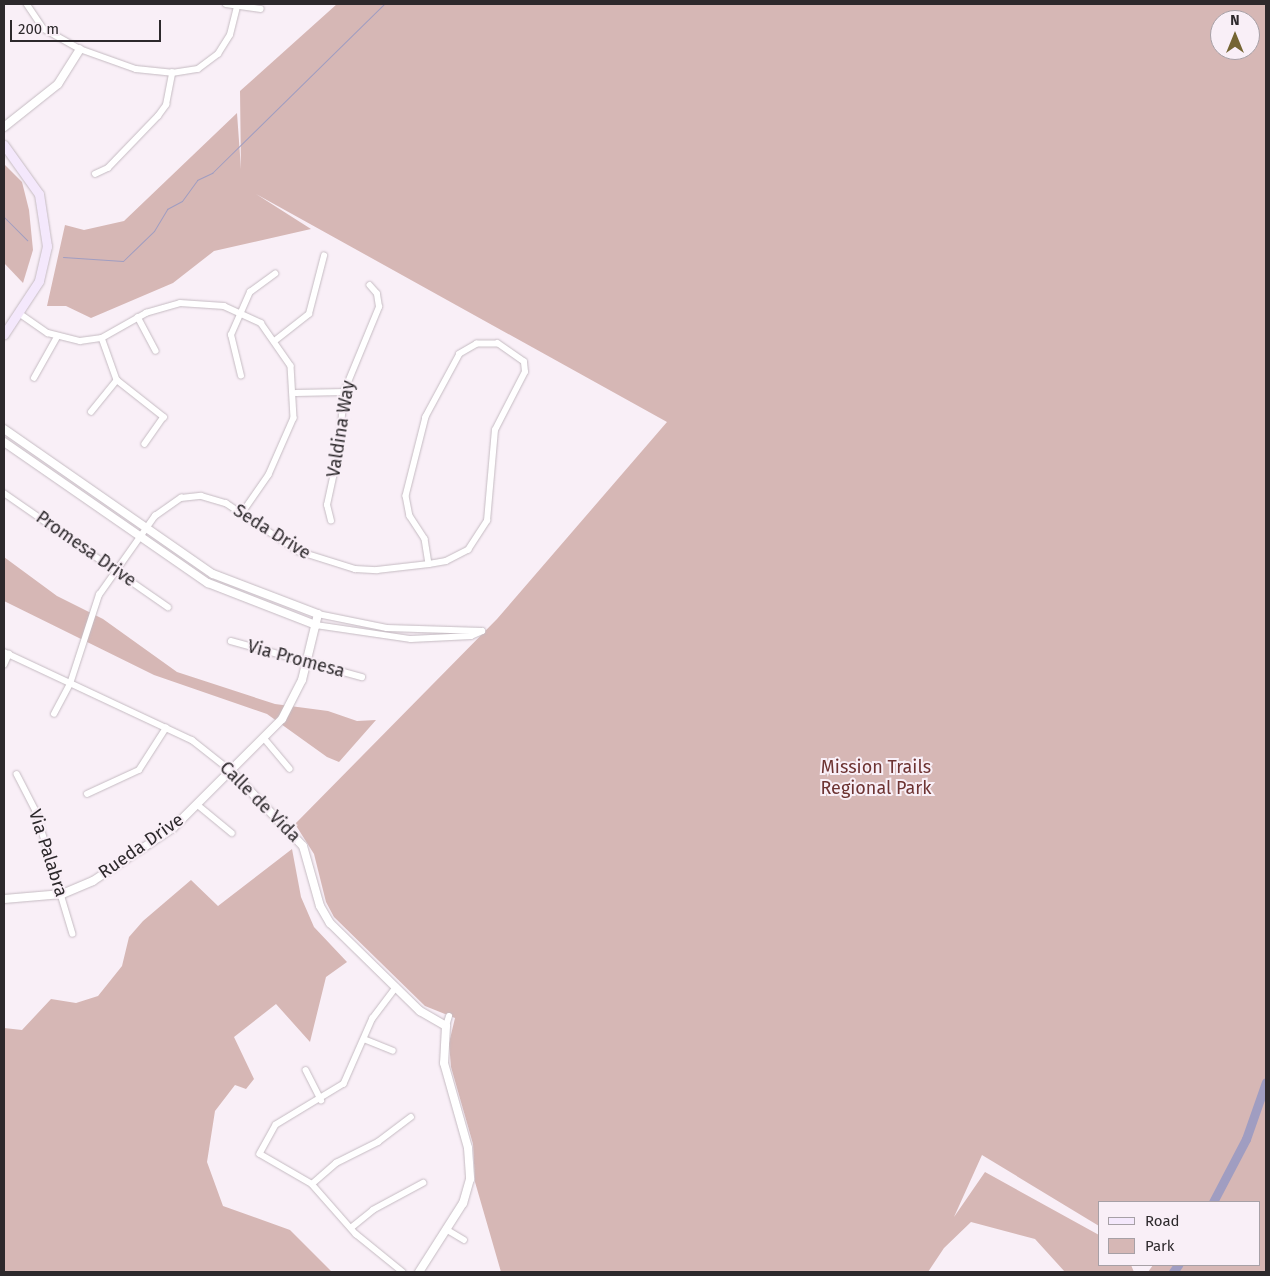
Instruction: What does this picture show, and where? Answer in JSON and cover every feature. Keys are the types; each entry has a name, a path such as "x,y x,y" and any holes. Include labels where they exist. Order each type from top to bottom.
{"main road":[{"path":"4,145 35,186 46,225 39,280 4,334"}],"street":[{"path":"27,4 49,33 80,49 136,69 172,73 198,69 218,54 230,35 238,5"},
{"path":"226,4 261,9"},
{"path":"4,128 58,84 80,49"},
{"path":"95,174 108,168 158,116 166,105 172,73"},
{"path":"276,340 309,314 324,256"},
{"path":"241,376 231,335 250,292 275,274"},
{"name":"Valdina Way","path":"332,521 327,505 339,450 344,392 378,307 377,294 370,286"},
{"path":"19,313 57,337 80,341 102,338 138,317 189,302 241,312 261,323 276,340 291,366 296,393 288,433 269,475 242,514"},
{"path":"138,317 156,352"},
{"path":"34,378 57,337"},
{"path":"102,338 117,380 164,417 145,444"},
{"name":"Seda Drive","path":"54,714 70,684 99,595 146,529 164,508 181,498 215,498 298,551 326,563 376,570 429,564 446,561 468,550 486,521 489,458 503,410 525,372 519,358 498,344 472,346 457,357 438,388 426,417 406,496 410,516 425,539 429,564"},
{"path":"91,412 117,380"},
{"path":"296,393 344,392"},
{"path":"4,429 213,574 318,614 387,628 482,631 471,636 411,639 316,625 208,583 4,442"},
{"name":"Promesa Drive","path":"4,493 117,569 168,607"},
{"name":"Rueda Drive","path":"4,899 62,894 93,881 173,828 264,738 291,703 306,663 318,614"},
{"name":"Via Promesa","path":"231,641 306,663 362,676"},
{"path":"4,665 6,653"},
{"name":"Calle de Vida","path":"6,653 201,746 230,770 300,841 310,862 320,906 330,923 420,1011 446,1026"},
{"path":"87,794 139,770 166,728"},
{"path":"264,738 290,769"},
{"name":"Via Palabra","path":"17,774 36,811 73,934"},
{"path":"198,805 232,833"},
{"path":"396,988 382,1002 344,1084 321,1100 276,1125 260,1148 264,1160 312,1184 351,1228 403,1272"},
{"path":"419,1272 463,1203 470,1179 468,1148 444,1062 446,1026 449,1016"},
{"path":"364,1039 393,1051"},
{"path":"306,1070 321,1100"},
{"path":"312,1184 336,1163 378,1142 411,1117"},
{"path":"351,1228 373,1210 423,1183"},
{"path":"446,1229 464,1240"}],"green space":[{"name":"Mission Trails Regional Park","path":"337,4 1266,4 1266,1272 1148,1272 1152,1266 1260,1266 1260,1201 1098,1201 1098,1225 982,1155 954,1217 985,1172 1098,1234 1098,1266 1131,1266 1134,1272 1065,1272 1035,1239 971,1222 944,1248 928,1272 501,1272 475,1182 473,1144 451,1067 449,1043 455,1018 425,1006 334,917 326,902 314,854 295,824 497,619 667,422 256,194 311,229 214,251 173,283 91,318 66,306 47,306 65,225 84,230 124,221 237,113 241,169 240,91"},
{"path":"4,164 22,182 29,210 33,250 23,283 4,263"},
{"path":"4,557 57,596 103,619 177,672 275,704 328,711 357,721 376,720 339,762 327,757 267,714 154,675 4,601"},
{"path":"292,849 301,897 314,927 347,962 326,977 310,1042 276,1004 234,1037 254,1079 246,1089 235,1085 215,1111 207,1162 223,1206 290,1230 332,1272 4,1272 4,1028 22,1030 51,999 76,1003 98,996 122,966 129,937 143,921 191,880 218,906"}],"waterway":[{"path":"63,257 123,261 154,231 167,209 182,201 197,180 212,173 384,4"},
{"path":"4,217 27,240"},
{"path":"1214,1201 1246,1139 1266,1082"},
{"path":"1173,1272 1177,1266"}]}
